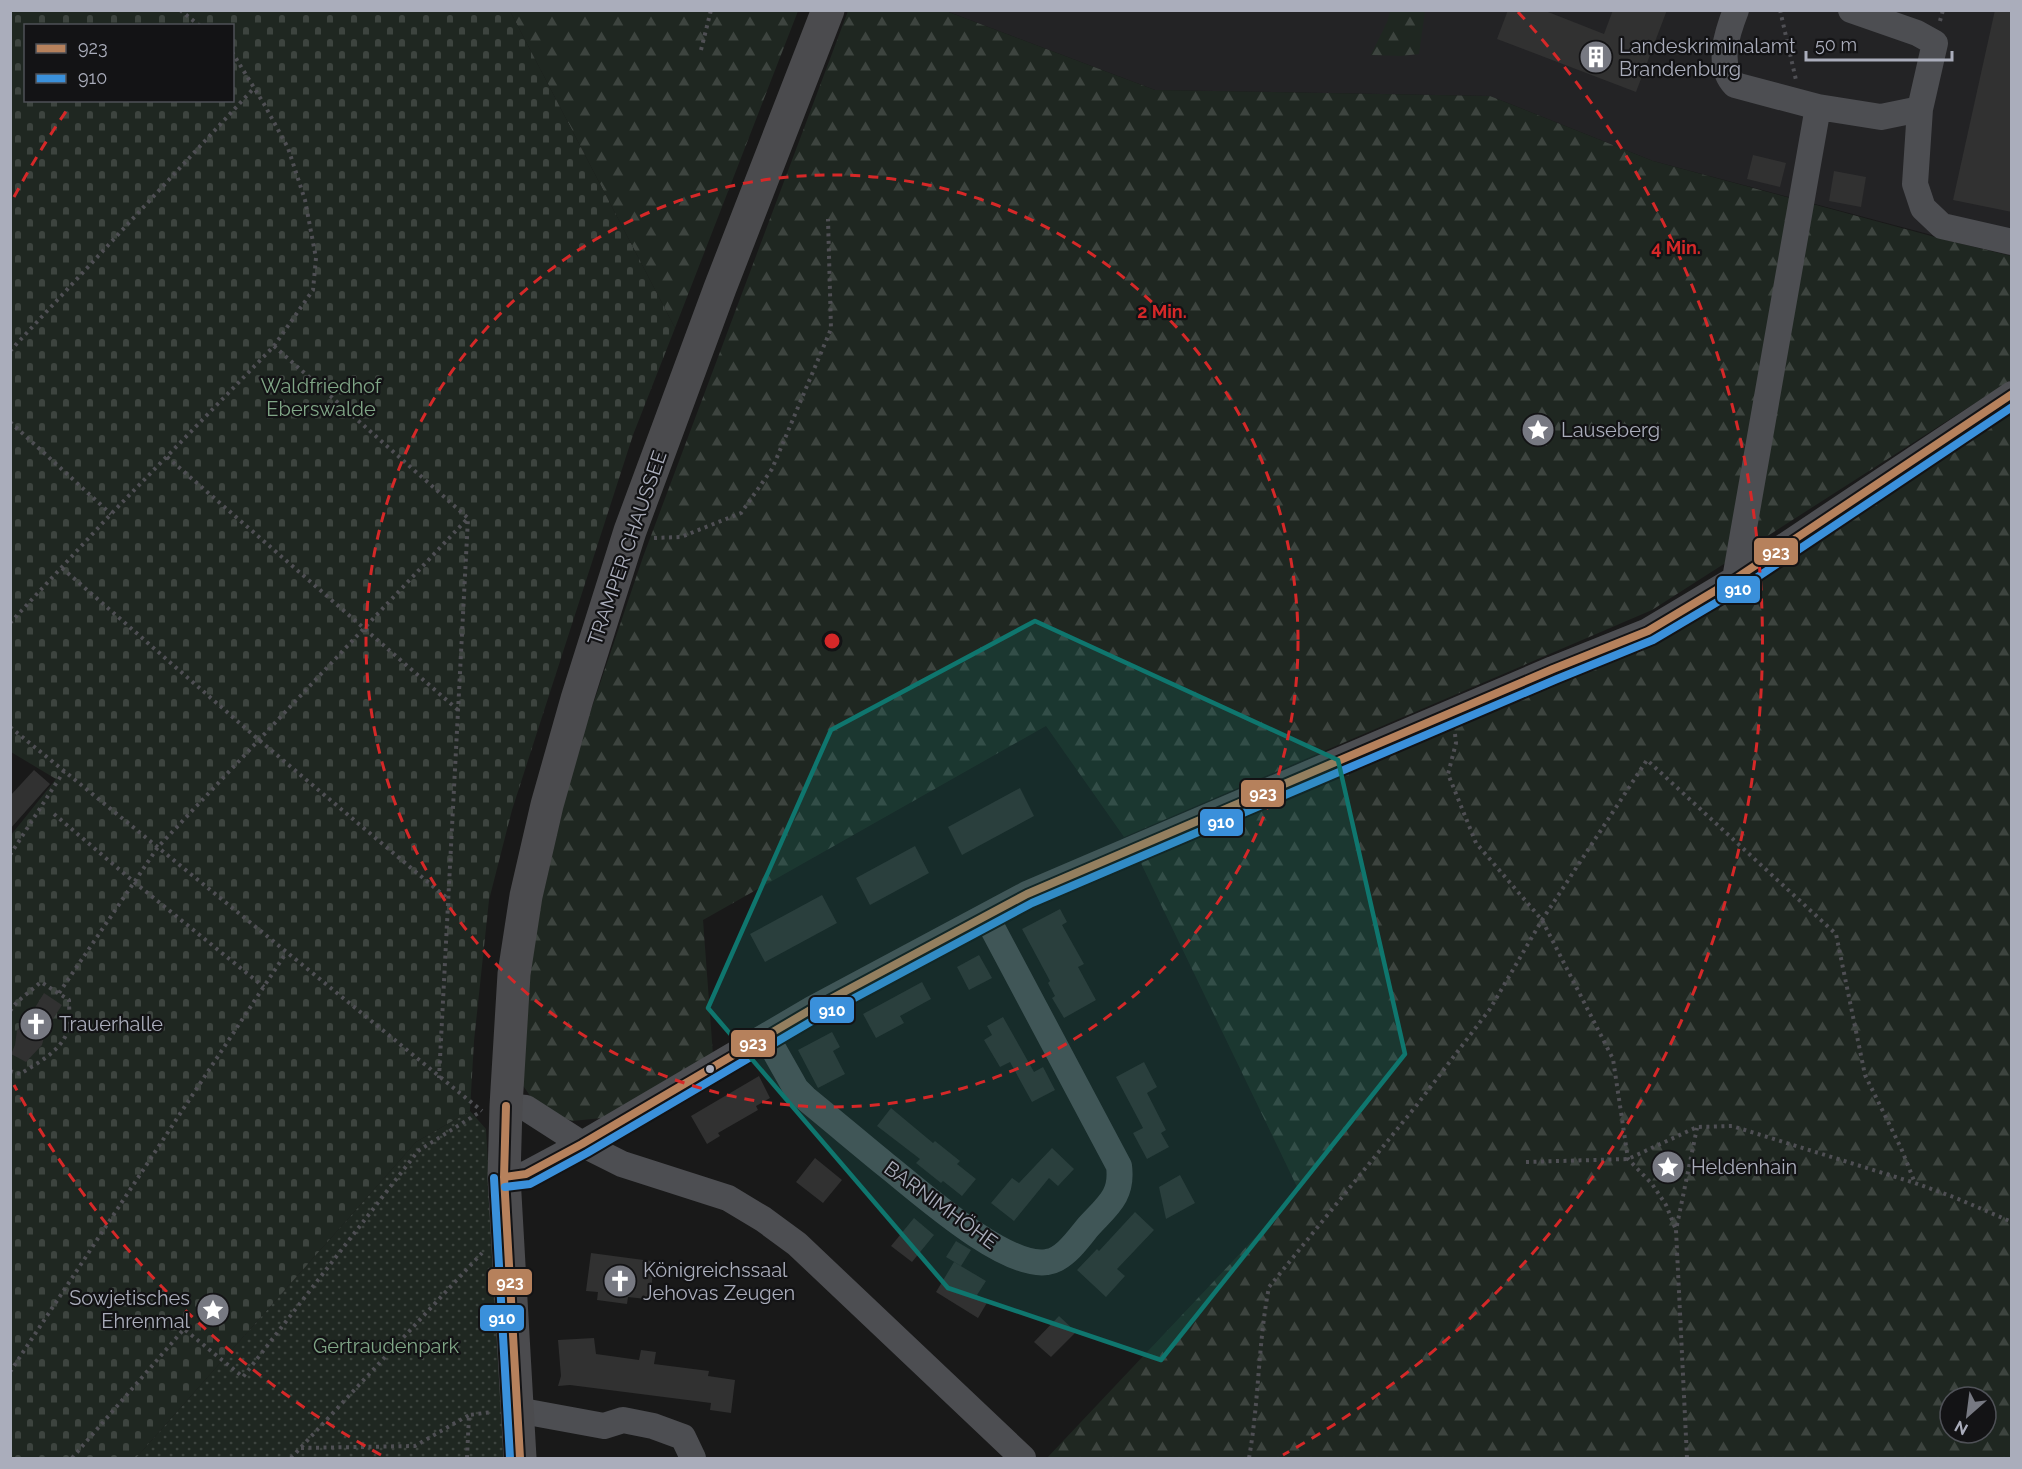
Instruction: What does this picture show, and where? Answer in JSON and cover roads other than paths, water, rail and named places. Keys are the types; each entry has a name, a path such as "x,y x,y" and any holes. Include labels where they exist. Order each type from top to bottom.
{"main road":[{"name":"TRAMPER CHAUSSEE","path":"520,1458 504,1178 493,1109 526,896 546,805 630,531 720,288 828,10"}],"street":[{"path":"1736,10 1727,31 1724,55 1730,80 1735,85 1810,104 1881,117 1920,109"},
{"path":"1851,10 1917,33 1935,43 1920,109 1915,184 1923,208 1942,226 2012,242"},
{"path":"1735,579 1810,104"},
{"path":"504,1178 526,1174 582,1144 766,1036 1038,889 1553,669 1648,631 1735,579 2012,394"},
{"name":"BARNIMHÖHE","path":"766,1036 796,1089 805,1098 942,1211 1009,1254 1028,1261 1048,1262 1065,1253 1115,1198 1121,1180 1119,1166 986,916"},
{"path":"493,1109 526,1108 582,1144 622,1164 728,1198 763,1219 797,1244 1023,1458"},
{"path":"517,1410 604,1426 623,1420 653,1426 683,1437 693,1458"}],"place":[{"name":"Landeskriminalamt Brandenburg","path":"1596,57"},
{"name":"Lauseberg","path":"1538,430"},
{"name":"Trauerhalle","path":"36,1024"},
{"name":"Heldenhain","path":"1668,1167"},
{"name":"Königreichssaal Jehovas Zeugen","path":"620,1281"},
{"name":"Sowjetisches Ehrenmal","path":"213,1310"}],"park label":[{"name":"Waldfriedhof Eberswalde","path":"321,398"},
{"name":"Gertraudenpark","path":"386,1346"}]}
